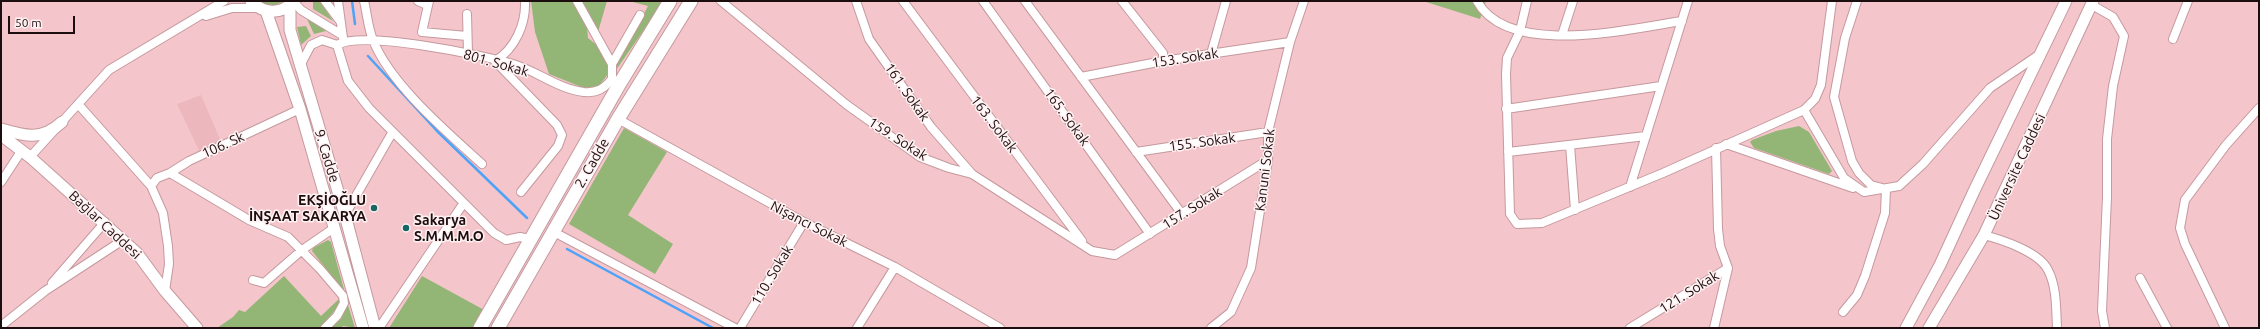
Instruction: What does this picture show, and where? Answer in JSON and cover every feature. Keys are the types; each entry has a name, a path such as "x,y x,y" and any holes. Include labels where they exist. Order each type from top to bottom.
{"main road":[{"name":"2. Cadde","path":"480,328 616,81 670,1"},
{"name":"2. Cadde","path":"501,327 552,231 618,119 691,1"},
{"name":"Üniversite Caddesi","path":"1906,328 1940,265 2066,1"},
{"path":"259,7 279,11 293,3"},
{"name":"9. Cadde","path":"293,3 290,30 345,215 376,328"},
{"name":"Üniversite Caddesi","path":"1929,328 1984,235 2093,3"},
{"name":"9. Cadde","path":"259,7 300,109 363,328"},
{"path":"1,129 17,135 37,136 54,130 62,122"},
{"name":"Bağlar Caddesi","path":"1,135 26,154 105,222 137,253 165,291 195,327"}],"street":[{"path":"1,182 26,154 62,122 109,70 196,20 224,1"},
{"path":"325,1 340,22"},
{"path":"338,1 341,40 348,81 392,133 430,168 463,204 494,233 506,240 520,237 530,239"},
{"path":"364,1 372,40 390,68 407,91 482,164"},
{"path":"418,1 428,3 422,32 467,36"},
{"path":"521,192 558,146 562,134 557,125 495,61 505,55 519,33 524,19 525,1"},
{"path":"577,1 612,64 616,81"},
{"name":"159. Sokak","path":"721,1 847,105 920,157 972,174 1092,251 1115,255"},
{"name":"161. Sokak","path":"856,1 869,39 931,127 972,174"},
{"name":"163. Sokak","path":"903,1 1086,247"},
{"name":"165. Sokak","path":"983,1 1150,234"},
{"path":"1025,1 1182,214"},
{"path":"1122,1 1163,53 1164,61"},
{"path":"1211,54 1226,1"},
{"name":"Kanuni Sokak","path":"1211,328 1231,312 1251,268 1268,160 1268,132 1290,42 1304,1"},
{"path":"1477,1 1483,12 1494,20 1520,31 1562,35 1600,33 1682,21"},
{"path":"1527,1 1520,31 1507,58 1506,109 1510,214 1517,224 1542,223 1575,210 1804,110 1815,99 1822,85 1832,1"},
{"path":"1562,35 1573,1"},
{"path":"1630,187 1688,1"},
{"path":"1857,1 1845,38 1834,97 1855,167 1871,184 1886,190"},
{"path":"2173,39 2188,1"},
{"path":"293,3 341,40"},
{"path":"2093,3 2113,17 2124,36 2113,86 2107,139 2107,205 2102,311 2105,328"},
{"path":"196,20 232,8 259,7"},
{"path":"467,14 468,53"},
{"path":"612,64 640,15"},
{"name":"801. Sokak","path":"300,66 311,45 322,40 372,40 468,53 495,61 513,64 562,85 584,92 598,91 616,81"},
{"name":"153. Sokak","path":"1081,77 1164,61 1290,42"},
{"path":"1726,144 1864,192 1886,190 1899,186 1924,164 1990,88 2040,54"},
{"path":"1506,109 1661,86"},
{"path":"78,104 151,186 163,213 168,246 169,264 165,291"},
{"path":"2225,328 2185,244 2180,228 2184,200 2226,145 2259,108"},
{"name":"106. Sk","path":"151,186 157,178 170,173 200,155 300,109"},
{"path":"1804,110 1844,178 1864,192"},
{"name":"Nişancı Sokak","path":"618,119 804,222 895,267 1000,328"},
{"name":"155. Sokak","path":"1136,152 1268,132"},
{"path":"345,215 392,133"},
{"path":"1508,152 1646,136"},
{"path":"1570,145 1575,210"},
{"path":"1714,328 1728,268 1720,246 1718,229 1716,148"},
{"name":"157. Sokak","path":"1115,255 1268,160"},
{"path":"170,173 249,220 288,237 302,250 343,296 344,303 337,316 325,328"},
{"path":"1843,312 1857,295 1865,276 1885,213 1886,190"},
{"path":"379,328 463,204"},
{"path":"45,291 105,222"},
{"name":"110. Sokak","path":"740,328 804,222"},
{"path":"253,280 264,283 302,250 334,228"},
{"path":"552,231 735,328"},
{"path":"1984,235 2002,240 2044,262 2049,271 2052,284 2057,328"},
{"path":"1,326 45,291 123,240"},
{"path":"857,328 895,267"},
{"name":"121. Sokak","path":"1630,328 1728,268"},
{"path":"2140,278 2167,328"}],"shaded area":[{"path":"201,95 223,146 201,155 177,104"}],"green space":[{"path":"258,1 283,1 277,5 268,5"},
{"path":"313,1 320,1 333,21 313,9"},
{"path":"531,1 575,1 587,27 588,38 598,46 611,70 599,86 584,88 549,74 535,32"},
{"path":"579,1 607,1 598,32"},
{"path":"629,1 664,1 616,70 617,64 648,6"},
{"path":"1423,1 1486,1 1480,19"},
{"path":"308,17 327,29 326,31 314,34 307,19"},
{"path":"306,26 311,36 301,45 297,27"},
{"path":"1799,126 1809,132 1832,171 1829,174 1754,148 1750,142 1776,131"},
{"path":"624,128 667,152 628,215 673,244 655,274 569,224"},
{"path":"328,240 331,242 345,293 312,251 313,248"},
{"path":"284,276 321,316 341,297 341,303 320,328 217,328 233,317 239,310 245,312"},
{"path":"422,276 486,311 475,328 389,328"},
{"path":"345,304 348,305 355,328 343,326 341,328 328,328"}],"waterway":[{"path":"352,1 355,24"},
{"path":"368,56 437,131 527,218"},
{"path":"567,249 713,328"}],"place":[{"name":"EKŞİOĞLU İNŞAAT SAKARYA","path":"374,208"},
{"name":"Sakarya S.M.M.M.O","path":"406,228"}]}
